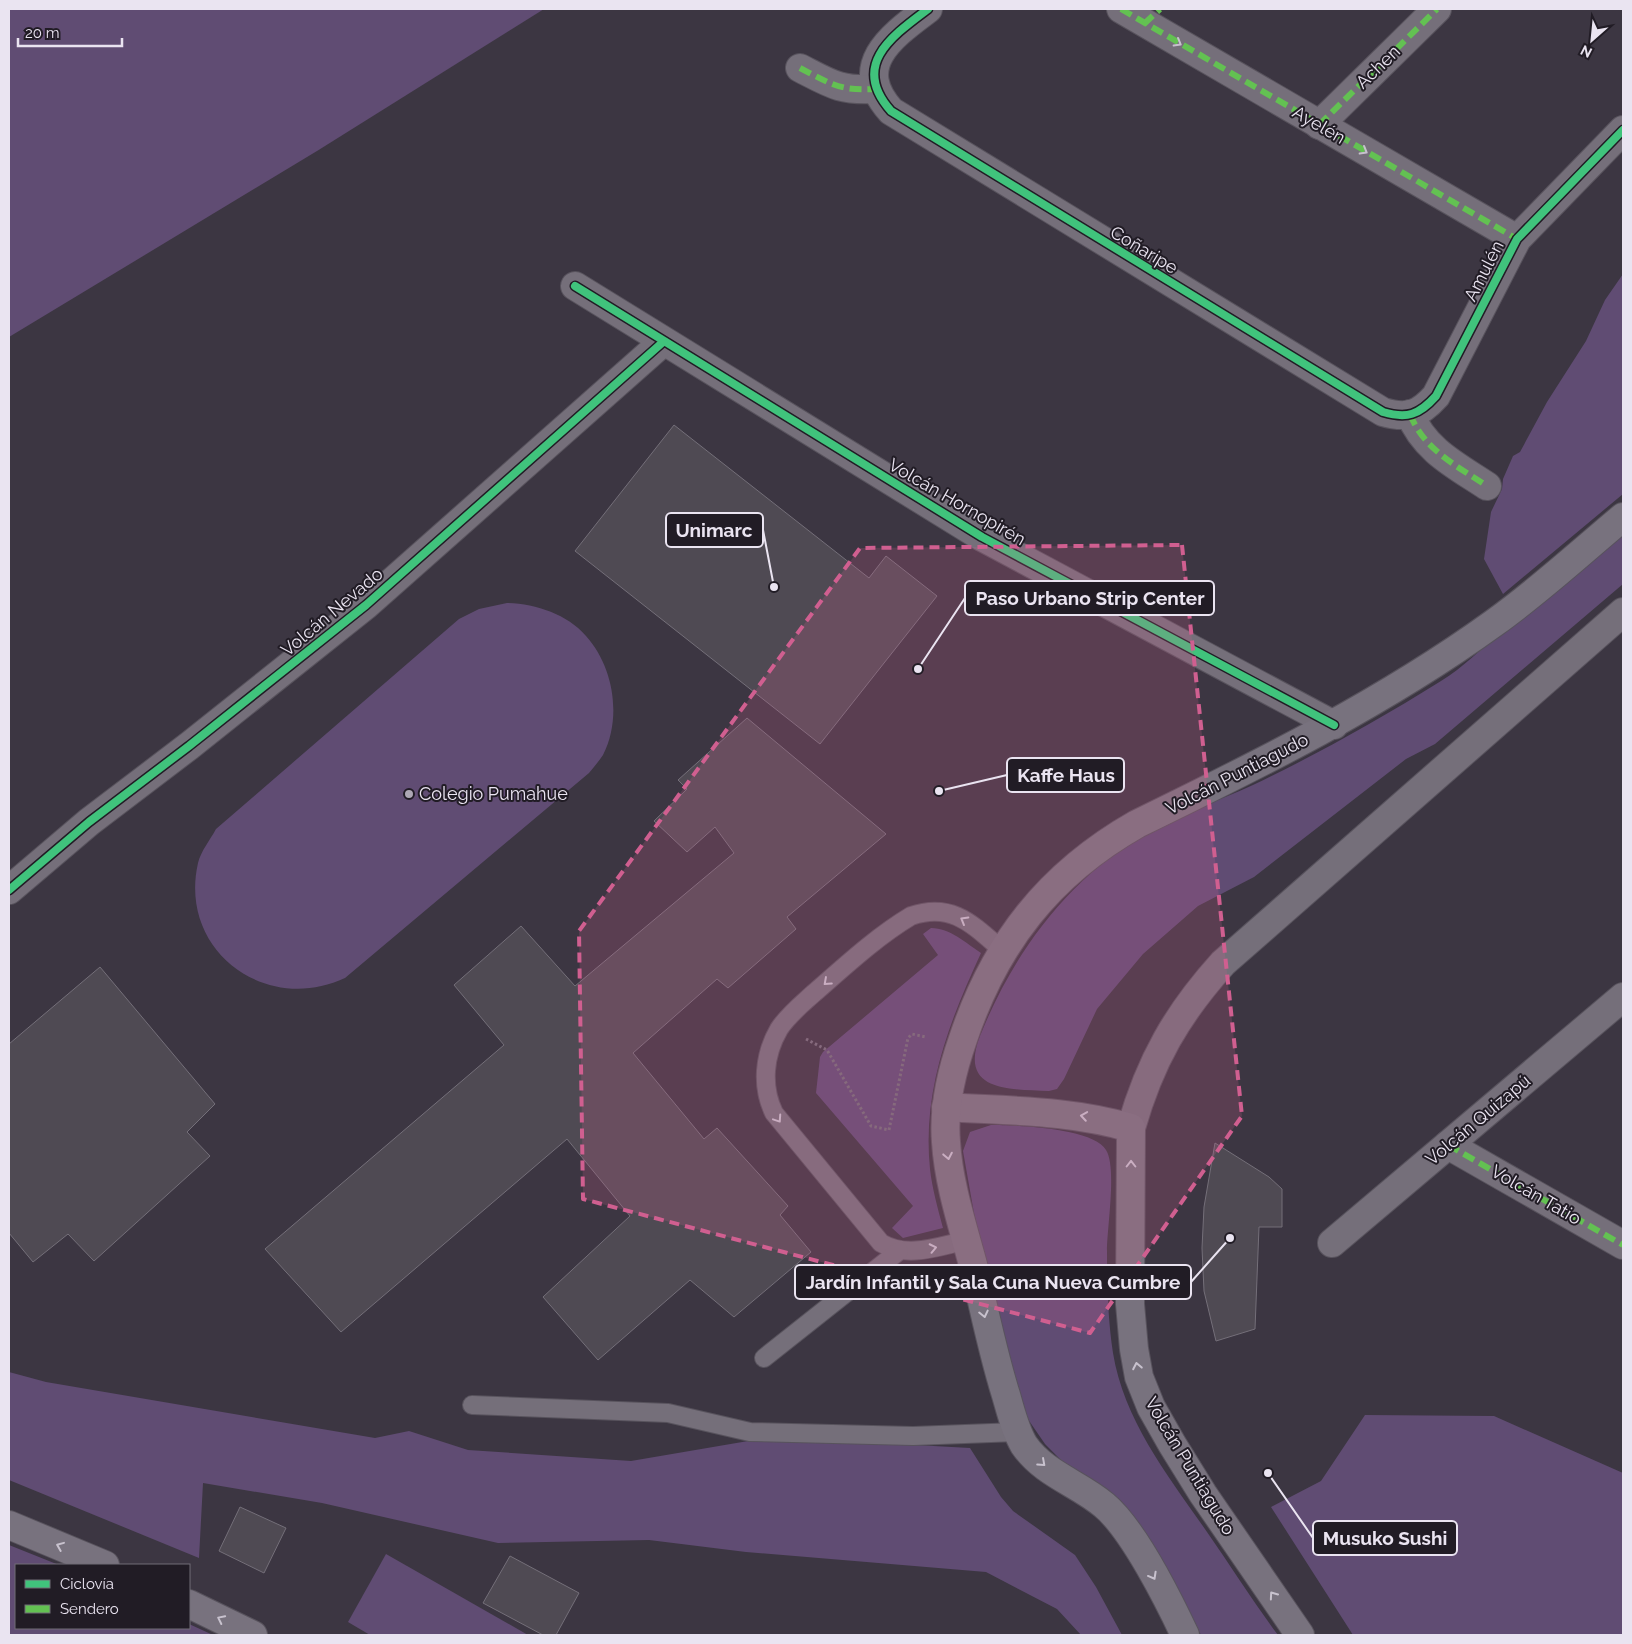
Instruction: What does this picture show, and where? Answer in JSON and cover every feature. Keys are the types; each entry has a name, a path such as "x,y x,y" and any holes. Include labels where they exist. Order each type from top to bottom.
{"main road":[{"name":"Volcán Puntiagudo","path":"1185,1635 1141,1553 1124,1527 1106,1506 1043,1465 1026,1446 1017,1432 990,1341 946,1145 946,1107 949,1088 966,1028 983,986 1002,950 1049,891 1084,859 1110,840 1334,725 1496,622 1623,517"},
{"path":"946,1107 1071,1114 1100,1118 1131,1128"},
{"name":"Volcán Puntiagudo","path":"1131,1128 1130,1304 1134,1349 1139,1377 1151,1407 1177,1452 1300,1635"},
{"path":"9,1525 103,1564"},
{"path":"190,1604 253,1635"}],"street":[{"path":"800,68 830,84 849,90 875,89 874,74 883,46 893,35 928,9"},
{"name":"Ayelén","path":"1121,9 1152,16 1319,125 1517,239"},
{"name":"Achen","path":"1319,125 1437,9"},
{"name":"Coñaripe","path":"875,89 891,112 910,125 1382,412 1397,416 1410,414"},
{"name":"Amulén","path":"1410,414 1425,408 1436,396 1517,239 1623,130"},
{"name":"Volcán Hornopirén","path":"575,286 982,537 1334,725"},
{"name":"Volcán Nevado","path":"9,890 89,822 189,746 366,605 663,342"},
{"path":"1410,414 1416,430 1427,444 1487,486"},
{"name":"Volcán Puntiagudo","path":"1131,1128 1139,1098 1164,1042 1181,1013 1223,963 1623,612"},
{"name":"Volcán Quizapú","path":"1332,1243 1623,997"},
{"name":"Volcán Tatio","path":"1448,1145 1623,1245"}],"lane":[{"path":"968,1240 919,1251 899,1250 881,1242 774,1114 768,1101 765,1071 768,1057 780,1028 786,1019 842,969 911,916 924,912 941,911 960,917 1002,950"},
{"path":"764,1358 899,1250"},
{"path":"472,1405 668,1413 750,1432 913,1436 1017,1432"}],"path":[{"path":"780,1028 827,1050 870,1126 889,1130 908,1038 912,1034 926,1037"}],"highlighted area":[{"path":"1182,545 1242,1116 1090,1333 583,1199 579,931 860,548"}],"shaded area":[{"path":"9,9 544,9 317,151 9,337"},
{"path":"1623,274 1623,494 1503,594 1484,559 1491,512 1502,489 1503,479 1513,456 1520,452 1547,402 1586,341 1605,300"},
{"path":"1623,536 1623,584 1435,744 1406,759 1254,877 1198,906 1143,954 1097,1009 1064,1079 1057,1089 1049,1091 1004,1087 992,1084 982,1077 976,1068 975,1054 980,1036 1010,975 1027,946 1047,919 1069,894 1094,871 1120,850 1149,831 1174,818 1253,785 1301,761 1441,681"},
{"name":"Colegio Pumahue","path":"507,603 529,605 560,616 578,628 596,648 609,678 613,709 609,741 600,760 589,773 345,978 315,987 286,988 258,981 234,967 215,948 201,923 195,895 199,859 216,829 459,619 479,609"},
{"path":"931,928 951,933 981,953 958,1005 949,1031 934,1085 930,1112 930,1169 943,1228 903,1238 892,1228 913,1206 816,1093 820,1057 823,1052 938,955 923,934"},
{"path":"991,1125 1035,1127 1071,1132 1099,1143 1106,1150 1111,1170 1107,1251 1110,1328 1113,1353 1127,1402 1163,1469 1278,1635 1201,1635 1158,1558 1045,1444 1023,1412 974,1213 963,1151 970,1132"},
{"path":"9,1372 46,1382 375,1438 409,1431 468,1450 631,1461 754,1440 861,1442 970,1448 1001,1497 1013,1511 1075,1555 1096,1587 1122,1635 1081,1635 1057,1609 986,1572 746,1552 649,1540 498,1543 322,1503 203,1483 199,1558 9,1480"},
{"path":"1365,1415 1494,1416 1623,1473 1623,1635 1353,1635 1271,1507 1321,1481"},
{"path":"9,1545 56,1564 15,1564 15,1629 190,1629 190,1624 213,1635 9,1635"},
{"path":"386,1554 528,1635 370,1635 348,1622"}],"building":[{"path":"674,425 869,578 886,556 937,596 820,744 575,551"},
{"path":"747,718 886,834 787,917 796,929 728,988 717,979 633,1053 704,1139 717,1128 788,1206 780,1215 811,1252 734,1317 690,1280 598,1360 543,1297 630,1216 567,1139 341,1332 265,1249 504,1045 454,985 521,926 575,986 734,853 715,827 687,852 654,821 687,789 678,780"},
{"path":"100,967 215,1104 187,1132 210,1156 94,1261 68,1234 33,1262 9,1233 9,1044"},
{"path":"1215,1143 1269,1177 1282,1189 1282,1227 1259,1227 1255,1329 1216,1341 1204,1291 1202,1248 1204,1207"},
{"path":"240,1507 286,1528 264,1573 219,1551"},
{"path":"510,1556 579,1593 556,1635 543,1635 483,1603"}],"marked path":[{"path":"1121,9 1517,239"},
{"path":"1144,24 1160,9"},
{"path":"1319,125 1437,9"},
{"path":"800,68 836,85 853,89 875,89"},
{"path":"1410,414 1424,438 1442,456 1487,486"},
{"path":"1448,1145 1623,1245"}],"cycle path":[{"path":"928,9 890,41 881,53 875,66 874,79 879,95 891,111 1383,412 1391,414 1412,414 1424,408 1436,396 1517,239 1623,130"},
{"path":"575,286 982,537 1334,725"},
{"path":"9,890 89,822 189,746 366,605 663,342"}],"place":[{"name":"Unimarc","path":"774,587"},
{"name":"Paso Urbano Strip Center","path":"918,669"},
{"name":"Kaffe Haus","path":"939,791"},
{"name":"Colegio Pumahue","path":"409,794"},
{"name":"Jardín Infantil y Sala Cuna Nueva Cumbre","path":"1230,1238"},
{"name":"Musuko Sushi","path":"1268,1473"}]}
